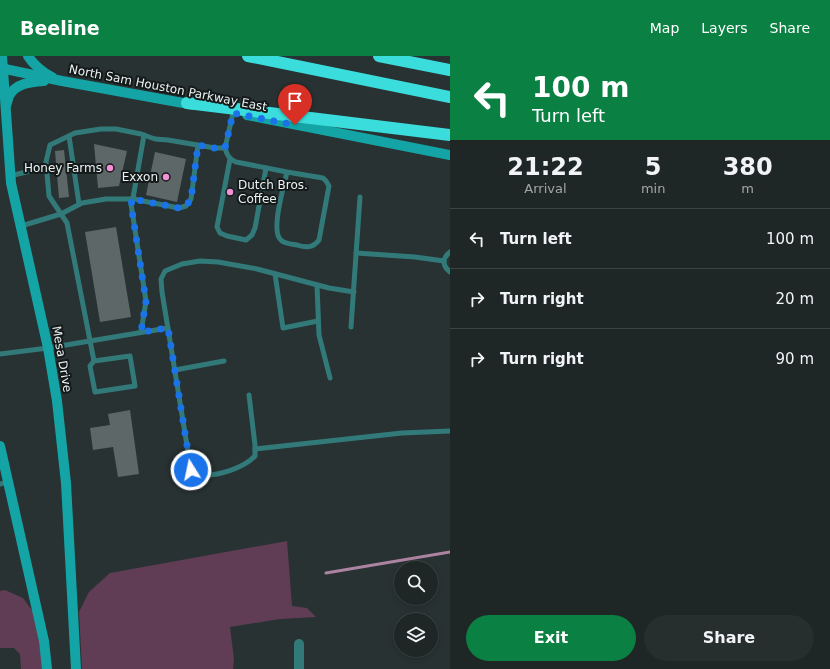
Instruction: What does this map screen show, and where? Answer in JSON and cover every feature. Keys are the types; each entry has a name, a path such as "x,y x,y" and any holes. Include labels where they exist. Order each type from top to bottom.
{"highway":[{"path":"248,56 450,97"},
{"path":"379,56 450,70"},
{"path":"187,104 450,135"}],"street":[{"name":"Mesa Drive","path":"2,56 1,68 6,108 10,176 48,348 57,401 66,483 76,669"},
{"path":"28,56 47,75 62,81"},
{"name":"North Sam Houston Parkway East","path":"1,68 450,155"},
{"path":"6,108 9,96 20,85 32,82 62,81"},
{"path":"0,446 4,483 44,641 47,669"},
{"path":"299,644 299,669"}],"lane":[{"path":"233,113 225,148 230,159 236,162 323,178 329,186 319,240 311,247 304,247 284,242 279,239 276,233 276,223 287,172"},
{"path":"94,362 67,223 49,196 46,162 50,146 75,133 101,129 116,129 155,139 214,148 225,148"},
{"path":"141,332 146,301 131,204 144,135"},
{"path":"69,136 79,204"},
{"path":"21,226 61,214 82,203 106,199 133,198 179,208 186,206 191,199 198,145"},
{"path":"230,159 217,227 220,233 227,236 246,240 252,235 255,228 266,168"},
{"path":"10,176 46,167"},
{"path":"351,327 360,197"},
{"path":"450,252 447,254 444,261 445,267 450,272"},
{"path":"356,253 416,257 444,261"},
{"path":"249,395 255,456 251,461 244,465 228,471 200,475 191,470 162,292 161,279 165,271 182,264 200,261 218,262 257,269 329,288 354,292"},
{"path":"274,274 283,328 318,321"},
{"path":"317,285 319,335 330,378"},
{"path":"0,354 48,348 168,328"},
{"path":"130,356 135,386 95,392 90,366 94,362 130,356"},
{"path":"175,370 224,362"},
{"path":"255,449 402,433 450,430"}],"shaded area":[{"path":"287,541 292,606 307,608 316,617 280,619 230,627 234,659 233,669 82,669 79,612 89,592 110,573"},
{"path":"5,590 23,598 34,613 44,669 21,669 20,654 14,648 0,648 0,591"}],"building":[{"name":"Honey Farms","path":"94,144 127,151 119,186 98,188"},
{"path":"64,150 69,197 59,198 55,151"},
{"name":"Exxon","path":"155,152 186,159 177,202 146,195"},
{"path":"116,227 131,317 100,322 85,232"},
{"path":"130,410 139,474 118,477 113,447 93,450 90,428 110,425 108,414"}],"waterway":[{"path":"326,573 450,552"}],"place":[{"name":"Honey Farms","path":"110,168"},
{"name":"Exxon","path":"166,177"},
{"name":"Dutch Bros. Coffee","path":"230,192"}],"route":[{"path":"191,470 168,328 141,332 146,301 131,204 133,198 179,208 186,206 191,199 198,145 214,148 225,148 233,113 295,125"}]}
